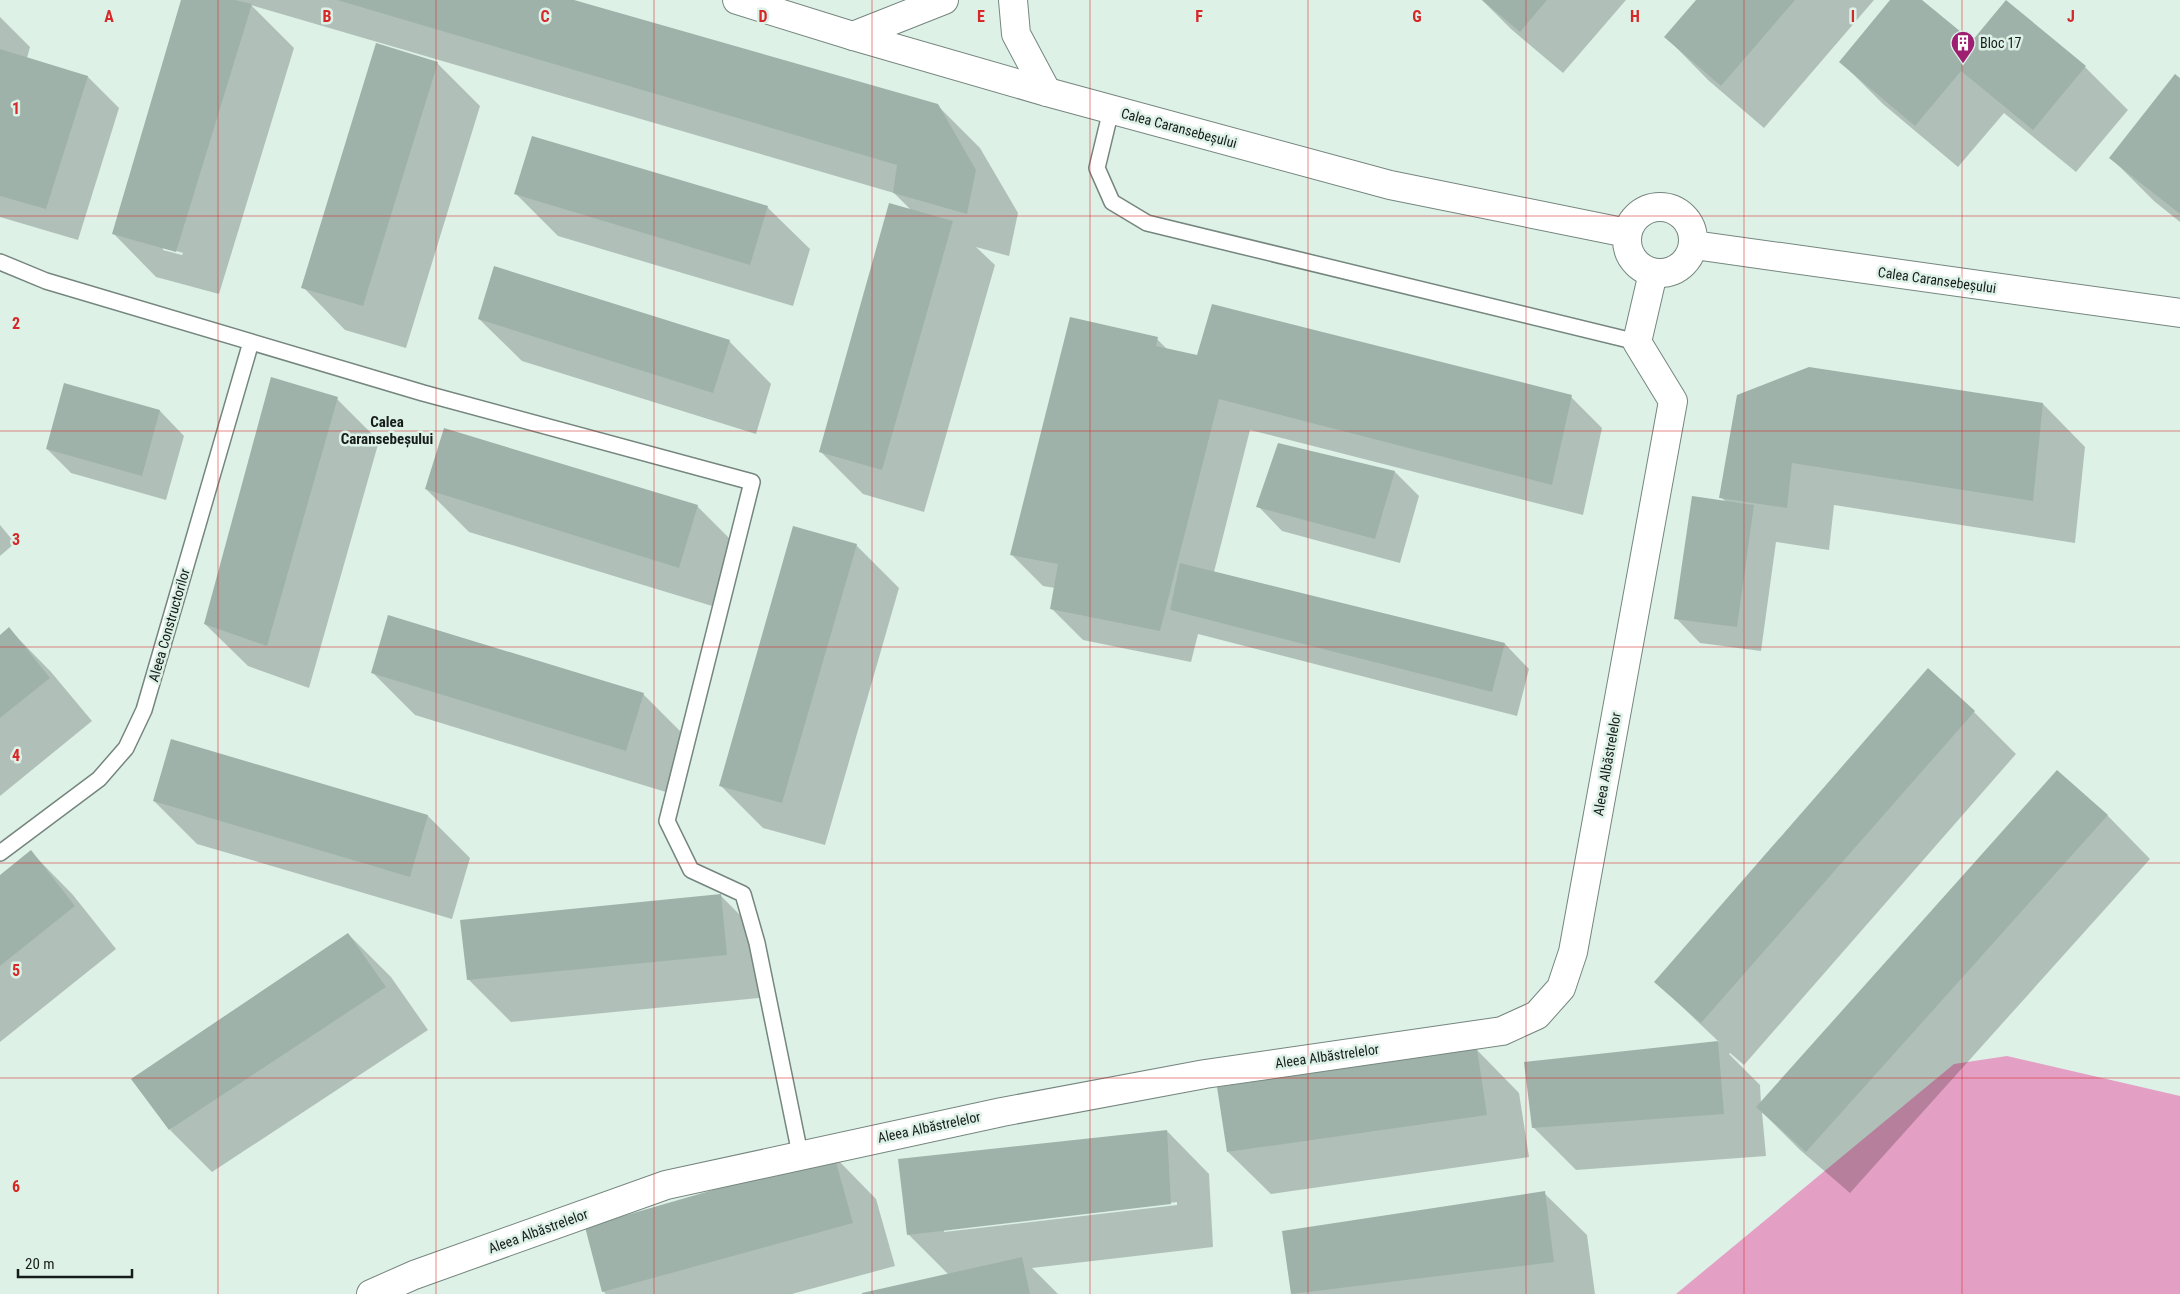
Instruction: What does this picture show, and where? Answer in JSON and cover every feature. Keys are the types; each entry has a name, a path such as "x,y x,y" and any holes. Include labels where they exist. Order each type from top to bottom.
{"street":[{"name":"Calea Caransebeșului","path":"737,0 853,36 1047,92 1390,185 1627,233"},
{"path":"853,36 944,0"},
{"path":"1012,0 1016,34 1047,92"},
{"path":"1666,207 1682,214 1692,228 1694,245 1686,262 1672,273 1653,273 1638,266 1628,251 1627,233 1635,218 1649,208 1666,207"},
{"name":"Calea Caransebeșului","path":"1694,245 2180,313"},
{"path":"1637,342 1653,273"},
{"name":"Aleea Albăstrelelor","path":"371,1294 414,1275 666,1186 800,1154 1002,1112 1205,1074 1502,1031 1537,1015 1560,988 1573,952 1673,401 1637,342"}],"lane":[{"path":"1111,110 1097,168 1112,202 1147,223 1637,342"},
{"path":"0,262 46,281 423,393 752,482 667,821 691,870 743,894 757,943 800,1154"},
{"name":"Aleea Constructorilor","path":"0,853 99,779 126,748 144,710 251,342"}],"shaded area":[{"path":"2007,1056 2180,1096 2180,1294 1676,1294 1954,1064"}],"building":[{"path":"181,0 235,0 252,4 176,252 112,234"},
{"path":"337,0 574,0 938,104 976,170 967,214 893,193 897,165"},
{"path":"1482,0 1547,0 1520,32"},
{"path":"1696,0 1795,0 1721,86 1664,37"},
{"name":"Bloc 17","path":"1890,0 1922,0 1972,41 2006,0 2086,66 2033,130 1961,71 1915,126 1839,62"},
{"path":"376,43 438,62 363,306 301,288"},
{"path":"0,49 88,76 46,209 0,196"},
{"path":"2175,74 2180,78 2180,214 2109,158"},
{"path":"532,136 768,206 750,265 514,194"},
{"path":"889,203 953,221 882,470 819,452"},
{"path":"494,266 730,340 713,393 478,319"},
{"path":"1212,304 1572,395 1552,485 1219,399 1160,631 1050,609 1058,564 1010,555 1070,317 1158,337 1156,346 1197,355"},
{"path":"1809,367 2043,403 2033,501 1792,463 1787,508 1719,498 1737,395"},
{"path":"271,377 338,397 267,646 204,624"},
{"path":"64,383 160,410 142,476 46,449"},
{"path":"444,428 698,505 679,568 425,489"},
{"path":"1278,443 1395,471 1375,539 1256,507"},
{"path":"1692,496 1754,505 1737,627 1674,619"},
{"path":"793,526 857,544 782,803 719,786"},
{"path":"1180,563 1505,643 1492,692 1170,610"},
{"path":"388,615 644,693 626,751 371,673"},
{"path":"9,627 50,678 0,718 0,635"},
{"path":"1928,668 1975,711 1701,1023 1654,982"},
{"path":"171,739 428,815 410,877 153,801"},
{"path":"2057,770 2108,815 1806,1152 1756,1107"},
{"path":"31,850 75,906 0,966 0,875"},
{"path":"721,894 727,955 467,980 460,920"},
{"path":"348,933 386,987 169,1130 131,1079"},
{"path":"1718,1041 1724,1114 1532,1128 1524,1062"},
{"path":"1477,1049 1487,1115 1227,1152 1217,1087"},
{"path":"1167,1130 1171,1204 907,1235 898,1159"},
{"path":"834,1155 853,1223 602,1292 585,1227"},
{"path":"1545,1191 1554,1262 1291,1294 1282,1231"},
{"path":"1022,1257 1030,1294 862,1294 862,1293"}],"place":[{"name":"Bloc 17","path":"1963,64"}],"district":[{"name":"Calea Caransebeșului","path":"387,430"}]}
